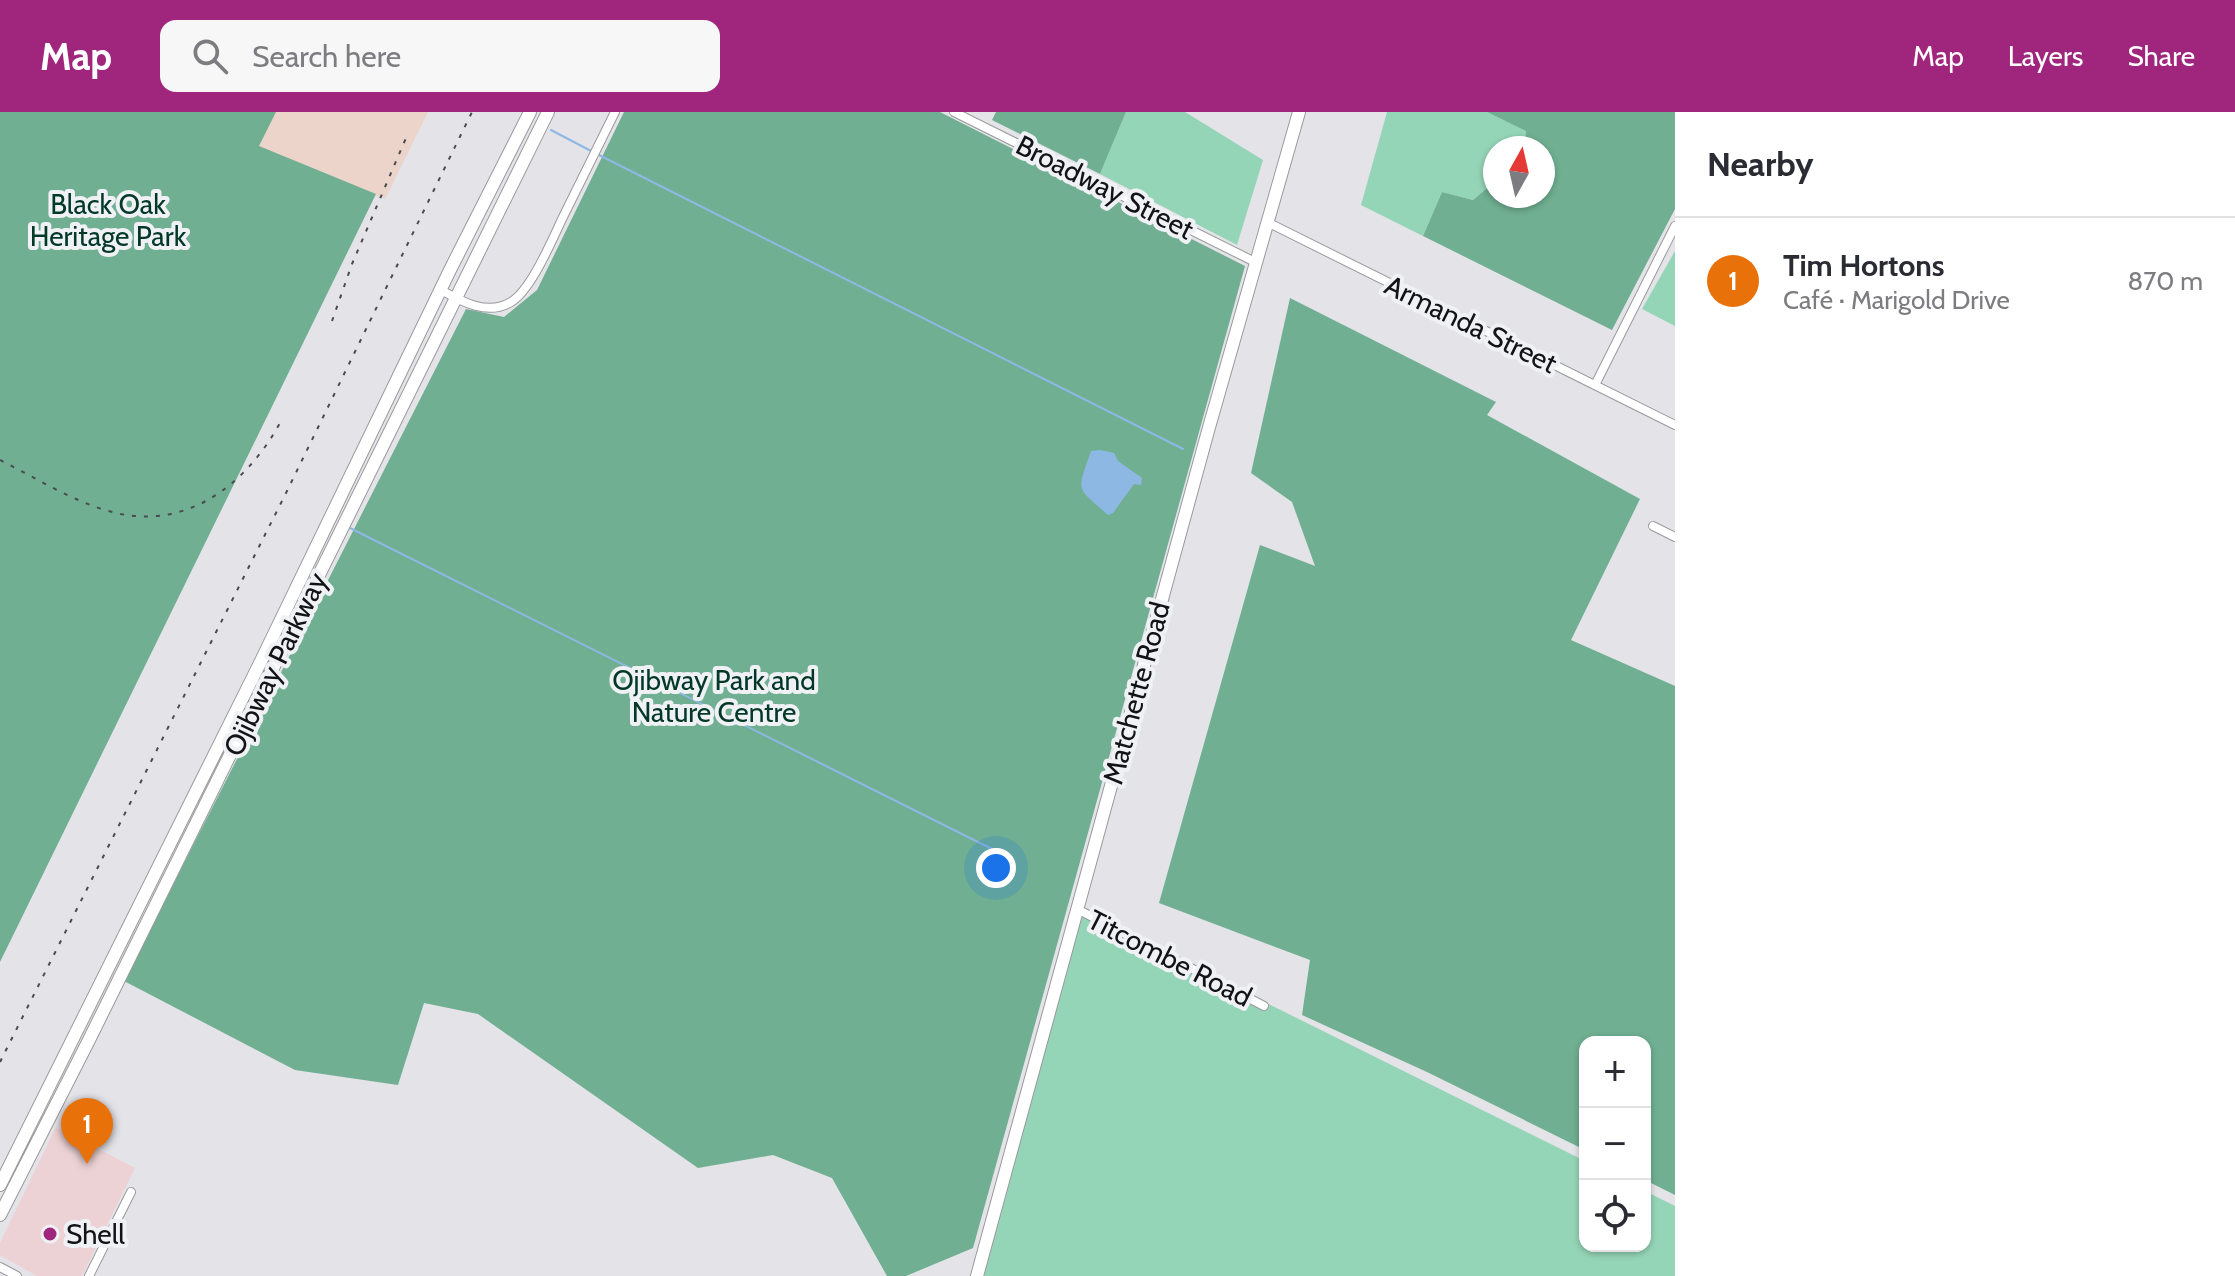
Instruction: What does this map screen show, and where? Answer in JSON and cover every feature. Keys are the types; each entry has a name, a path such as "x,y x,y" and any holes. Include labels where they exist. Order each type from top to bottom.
{"main road":[{"name":"Ojibway Parkway","path":"0,1185 530,112"},
{"name":"Ojibway Parkway","path":"0,1215 548,112"},
{"name":"Matchette Road","path":"977,1276 1255,262 1299,112"}],"street":[{"path":"441,290 480,308 510,304 522,293 615,112"},
{"name":"Broadway Street","path":"954,112 1255,262"},
{"name":"Armanda Street","path":"1267,222 1675,425"},
{"path":"1595,385 1675,226"},
{"path":"1653,526 1675,537"},
{"name":"Titcombe Road","path":"1077,909 1264,1006"},
{"path":"89,1276 131,1192"},
{"path":"0,1267 17,1276"}],"shaded area":[{"path":"276,112 428,112 385,199 258,146"},
{"path":"56,1127 135,1168 82,1276 37,1276 0,1255 0,1243"}],"green space":[{"name":"Black Oak Heritage Park","path":"0,112 276,112 259,146 376,194 0,962"},
{"name":"Ojibway Park and Nature Centre","path":"624,112 940,112 1245,266 973,1248 906,1276 887,1276 832,1178 773,1155 698,1168 478,1014 424,1003 398,1085 295,1070 124,981 466,309 504,317 537,290"},
{"path":"996,112 1126,112 1100,174 992,120"},
{"path":"1126,112 1185,112 1263,160 1237,245 1100,174"},
{"path":"1387,112 1487,112 1527,131 1526,136 1483,136 1483,191 1473,200 1442,192 1423,236 1361,205"},
{"path":"1487,112 1675,112 1675,209 1612,330 1423,236 1442,192 1473,200 1483,191 1483,208 1555,208 1555,136 1526,136 1526,131"},
{"path":"1675,251 1675,326 1642,309"},
{"path":"1290,298 1496,402 1487,415 1640,499 1571,640 1675,686 1675,1195 1651,1183 1651,1036 1579,1036 1579,1147 1302,1015 1310,960 1159,903 1260,545 1315,566 1292,502 1251,473"},
{"path":"1077,909 1579,1158 1579,1252 1651,1252 1651,1194 1675,1206 1675,1276 979,1276"}],"water":[{"path":"1091,451 1114,453 1118,461 1142,478 1141,485 1134,484 1113,513 1108,515 1085,493 1081,482"}],"waterway":[{"path":"551,130 593,152"},
{"path":"599,155 1183,449"},
{"path":"350,528 1002,854"}],"railway":[{"path":"0,1062 287,491 472,112"},
{"path":"332,321 352,264 406,138"},
{"path":"0,460 65,494 105,510 133,516 160,516 208,500 229,485 248,467 280,423"}],"place":[{"name":"Tim Hortons","path":"87,1164"},
{"name":"Shell","path":"50,1234"}]}
